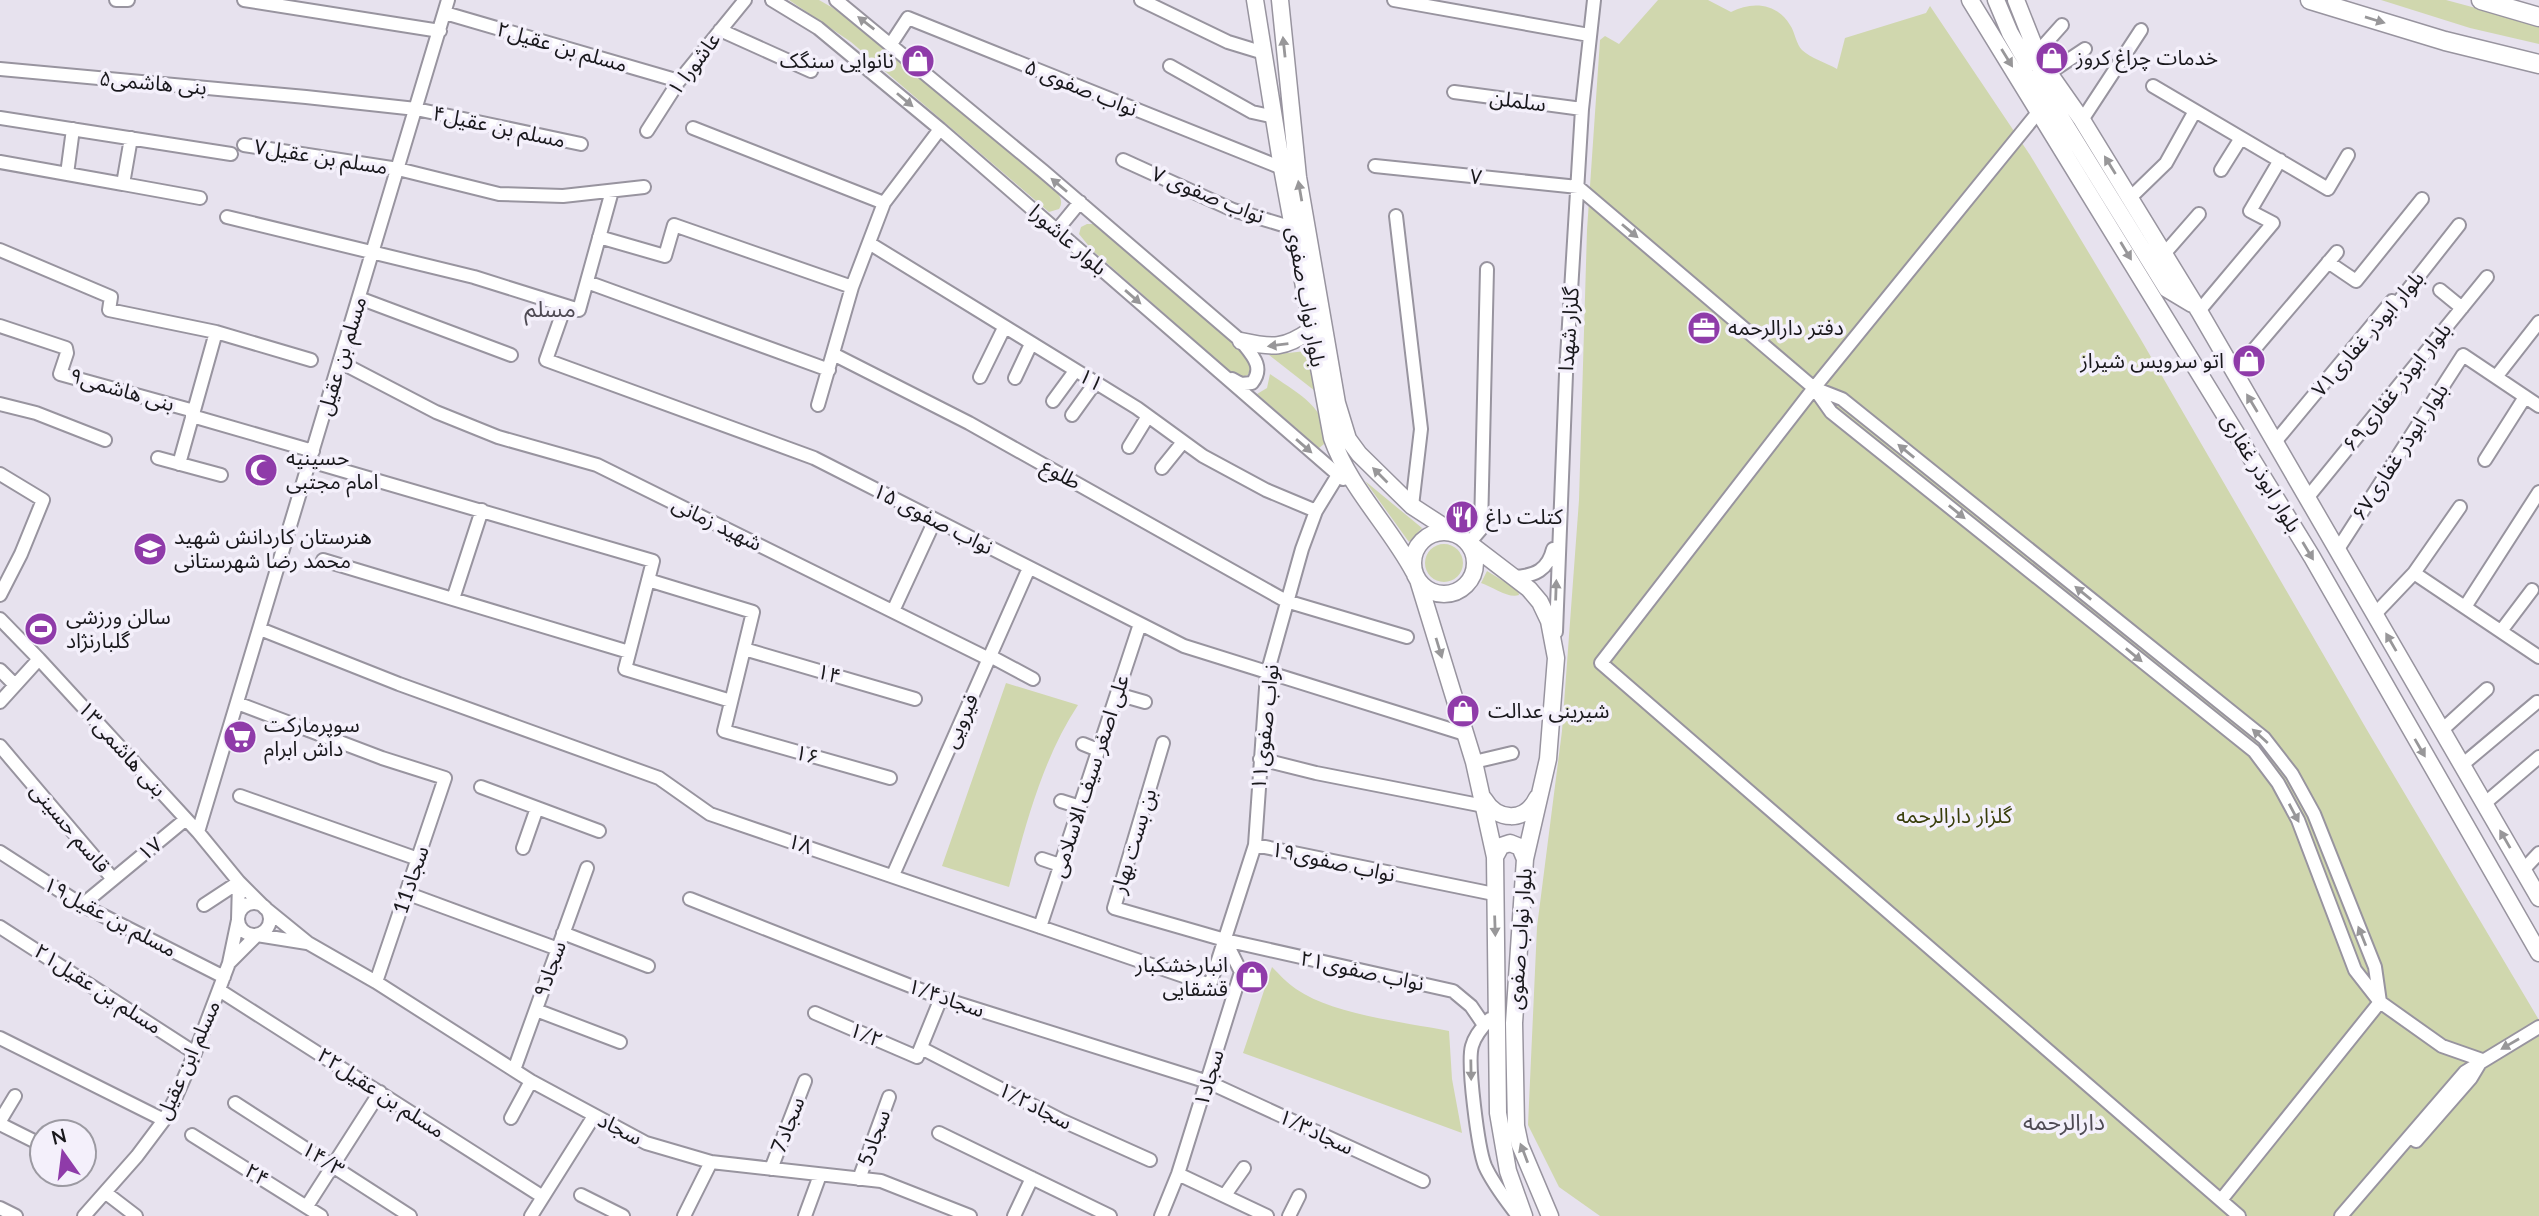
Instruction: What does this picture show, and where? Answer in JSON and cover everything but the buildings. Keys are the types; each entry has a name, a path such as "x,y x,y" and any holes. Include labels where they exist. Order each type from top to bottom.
{"highway":[{"path":"2310,0 2445,41 2539,64"},
{"path":"2481,0 2537,13"}],"main road":[{"name":"بلوار نواب صفوی","path":"1255,0 1282,168 1332,438 1344,469 1402,550 1416,577 1474,762 1483,800 1495,857 1500,1132 1521,1216"},
{"name":"بلوار نواب صفوی","path":"1280,0 1298,177 1338,402 1348,439 1359,454 1412,506 1452,532"},
{"name":"بلوار ابوذر غفاری","path":"1970,0 2305,546 2539,953"},
{"path":"1996,0 2010,33 2032,71 2168,289 2197,308"},
{"name":"بلوار ابوذر غفاری","path":"2016,0 2037,53 2082,120 2197,308 2539,898"},
{"path":"1271,97 1289,95"},
{"path":"1241,341 1269,347 1293,342 1311,330"},
{"path":"1452,532 1469,543 1476,561 1475,571 1464,587 1455,592 1436,593 1416,577 1414,553 1418,544 1433,533 1452,532"},
{"name":"بلوار نواب صفوی","path":"1469,543 1514,577 1540,602 1549,621 1556,658 1548,759 1525,859 1514,1023 1514,1100 1520,1146 1550,1216"},
{"path":"1483,800 1497,814 1510,817 1525,813 1535,802 1548,759"},
{"path":"2438,780 2462,765"},
{"path":"1495,857 1500,846 1510,843 1520,847 1525,859"}],"street":[{"path":"116,0 128,0"},
{"path":"244,0 440,31"},
{"name":"عاشورا ۱","path":"647,131 679,81 745,0"},
{"name":"بلوار عاشورا","path":"772,0 818,28 940,129 1338,475 1356,487"},
{"name":"بلوار عاشورا","path":"836,0 1080,202 1241,341"},
{"path":"1141,0 1228,42 1264,53"},
{"path":"1394,0 1589,34"},
{"name":"گلزار شهدا","path":"1556,658 1561,486 1582,109 1594,0"},
{"name":"مسلم بن عقیل","path":"198,832 447,6"},
{"name":"مسلم بن عقیل۲","path":"447,6 679,81"},
{"name":"نواب صفوی ۵","path":"891,44 908,18 1282,168"},
{"path":"2037,53 2063,25"},
{"path":"720,30 811,71"},
{"path":"2082,120 2141,30"},
{"path":"2049,73 2085,49"},
{"path":"1170,66 1252,112 1275,117"},
{"name":"بنی هاشمی۵","path":"0,69 416,109"},
{"path":"2153,86 2328,189 2348,155"},
{"name":"سلملن","path":"1454,93 1582,109"},
{"name":"مسلم بن عقیل۴","path":"416,109 581,144"},
{"path":"2039,110 1814,387 1601,663 2239,1216"},
{"path":"2130,198 2166,163 2196,111"},
{"path":"0,118 231,154"},
{"path":"693,128 884,202"},
{"path":"66,174 73,129"},
{"path":"818,405 852,287 884,202 940,129"},
{"path":"123,184 131,138"},
{"path":"2221,170 2241,138"},
{"name":"مسلم بن عقیل۷","path":"244,145 398,169 499,194 563,196 644,187"},
{"name":"نواب صفوی ۷","path":"1123,160 1233,210 1293,228"},
{"path":"2197,308 2273,223 2250,211 2280,160"},
{"path":"0,162 200,198"},
{"name":"۷","path":"1375,166 1578,187"},
{"path":"1578,187 1814,387 1832,412 2254,751 2278,783 2298,820 2355,970 2381,1002 2442,1046 2482,1060"},
{"path":"227,217 474,277 579,310 612,191"},
{"path":"2328,262 2356,281 2422,199"},
{"path":"1057,230 1080,202"},
{"path":"2164,254 2199,214"},
{"path":"1396,216 1421,429 1412,506"},
{"path":"599,237 666,256 674,225 852,287"},
{"name":"بلوار ابوذر غفاری۷۱","path":"2275,443 2392,302 2396,305 2459,225"},
{"name":"۱۱","path":"869,243 1148,416 1203,456 1266,491 1316,511"},
{"path":"0,250 111,297 109,310 216,332 311,360"},
{"path":"2234,373 2337,252"},
{"path":"1469,543 1481,529 1487,269"},
{"name":"بلوار ابوذر غفاری۶۹","path":"2308,497 2487,277"},
{"path":"587,282 829,370"},
{"path":"2440,290 2462,308"},
{"path":"359,298 511,355"},
{"name":"نواب صفوی ۱۵","path":"565,306 546,360 814,458 1184,646 1465,734"},
{"path":"2539,322 2496,377 2539,406"},
{"name":"بنی هاشمی۹","path":"0,326 66,348 60,374 193,413"},
{"path":"979,377 1004,328"},
{"path":"179,464 216,332"},
{"path":"1219,372 1241,384 1252,383 1255,379 1258,363 1241,341"},
{"path":"1015,378 1031,344"},
{"name":"طلوع","path":"833,354 969,423 1286,601 1407,637"},
{"name":"بلوار ابوذر غفاری۶۷","path":"2338,549 2463,355 2496,377"},
{"name":"شهید زمانی","path":"340,362 436,412 498,437 597,465 1033,678"},
{"path":"1054,401 1075,371"},
{"path":"1072,415 1095,383"},
{"path":"1814,387 1842,399 2264,738 2292,774 2314,814 2375,967 2381,1002 2221,1200"},
{"path":"2485,460 2525,397"},
{"path":"0,404 36,413 105,440"},
{"path":"193,413 432,496 653,561 629,652 625,668 731,701 753,612 648,580"},
{"path":"1129,447 1148,416"},
{"path":"1163,468 1183,442"},
{"path":"158,458 221,475"},
{"path":"0,474 43,500 21,554 0,595"},
{"name":"۱۱نواب صفوی","path":"1210,985 1255,845 1267,674 1286,601 1316,511 1338,475"},
{"path":"1514,577 1535,574 1550,560 1561,486"},
{"path":"2465,607 2539,492"},
{"path":"2375,614 2414,573 2460,507"},
{"path":"453,599 482,510"},
{"path":"893,611 935,520"},
{"path":"323,560 629,652"},
{"name":"فیرویی","path":"893,875 1029,568"},
{"path":"2414,573 2539,657"},
{"path":"2501,631 2532,590"},
{"name":"بنی هاشمی۱۳","path":"0,619 198,832 239,882 265,908 308,943"},
{"name":"علی اصغر سیف الاسلامی","path":"1040,928 1140,624"},
{"name":"۱۸","path":"260,629 399,684 659,778 710,814 1210,985"},
{"name":"۱۴","path":"744,649 915,699"},
{"path":"0,702 39,659"},
{"path":"0,670 15,685"},
{"path":"2442,730 2487,689"},
{"path":"1117,694 1145,702"},
{"name":"۱۶","path":"731,701 723,732 890,778"},
{"path":"2462,765 2537,702"},
{"name":"11سجاد","path":"237,703 382,758 445,778 376,982"},
{"name":"بن بست بهار","path":"1163,743 1114,908 1225,940"},
{"path":"1083,744 1098,750"},
{"name":"قاسم حسینی","path":"0,746 113,879"},
{"path":"1474,762 1513,753"},
{"path":"2484,804 2539,757"},
{"path":"1260,759 1396,789 1483,800"},
{"path":"481,787 599,831"},
{"path":"240,796 418,859"},
{"path":"1061,801 1080,807"},
{"path":"523,848 537,808"},
{"name":"۱۷","path":"82,905 186,819"},
{"name":"۱۹نواب صفوی","path":"1255,845 1494,894"},
{"name":"مسلم بن عقیل۱۹","path":"0,852 82,905 221,983"},
{"path":"2523,870 2539,853"},
{"path":"1042,859 1060,865"},
{"name":"۹سجاد","path":"514,1070 587,868"},
{"path":"204,905 239,882"},
{"path":"229,963 237,920 239,882"},
{"path":"406,893 558,949"},
{"name":"۱/۴سجاد","path":"690,899 941,998 1208,1082"},
{"path":"229,963 257,935 265,930 270,922 265,908 250,904 241,909 237,920 242,930 249,935 257,935 308,943"},
{"name":"مسلم بن عقیل۲۱","path":"0,927 195,1052"},
{"path":"563,933 648,966"},
{"name":"۲۱نواب صفوی","path":"1225,940 1453,991 1471,1006 1484,1025"},
{"name":"۱سجاد","path":"1161,1216 1178,1174 1241,972 1225,940"},
{"name":"سجاد","path":"308,943 376,982 531,1081 646,1143 711,1162 881,1181 970,1216"},
{"name":"مسلم ابن عقیل","path":"84,1216 106,1193 164,1120 195,1052 229,963"},
{"name":"مسلم بن عقیل۲۲","path":"221,983 380,1092 543,1197"},
{"path":"919,1053 941,998"},
{"path":"536,1010 620,1042"},
{"path":"1497,1010 1478,1032 1471,1048 1471,1088 1484,1164 1501,1194 1521,1216"},
{"name":"۱/۲","path":"815,1013 919,1053"},
{"path":"2341,1216 2465,1072 2539,1027"},
{"path":"0,1038 164,1120"},
{"name":"۱/۲سجاد","path":"919,1053 1150,1160"},
{"path":"2351,1216 2471,1078 2482,1060"},
{"path":"511,1118 531,1081"},
{"name":"7سجاد","path":"771,1169 805,1082"},
{"name":"۱/۳سجاد","path":"1208,1082 1423,1181"},
{"path":"307,1206 380,1092"},
{"path":"15,1096 0,1122 28,1137"},
{"name":"5سجاد","path":"859,1179 889,1097"},
{"name":"۱۴/۳","path":"235,1103 410,1216"},
{"path":"531,1216 594,1116"},
{"path":"939,1133 1110,1216"},
{"name":"۲۴","path":"192,1135 321,1216"},
{"path":"687,1215 711,1162"},
{"path":"1225,1195 1244,1168"},
{"path":"1178,1174 1267,1216"},
{"path":"806,1216 820,1175"},
{"path":"1014,1216 1032,1178"},
{"path":"106,1193 136,1216"},
{"path":"581,1195 623,1216"},
{"path":"1289,1216 1299,1196"},
{"path":"0,1208 16,1216"}],"green space":[{"path":"789,0 819,0 864,31 1053,188 1061,200 1059,209 1049,212 851,42"},
{"name":"گلزار دارالرحمه","path":"1658,0 1708,0 1731,12 1755,5 1771,8 1785,18 1802,50 1837,69 1845,38 1926,13 1930,6 2030,155 2140,338 2539,1020 2539,1216 1600,1216 1559,1187 1528,1125 1537,927 1562,731 1579,500 1587,230 1600,40 1605,36 1619,44"},
{"path":"2381,0 2446,0 2539,25 2539,44 2470,28"},
{"path":"1093,224 1228,338 1252,363 1248,375 1241,377 1232,373 1092,250 1079,234 1081,227"},
{"path":"1306,351 1315,391 1269,355"},
{"path":"1270,374 1309,402 1317,411 1325,431 1324,444 1319,448 1257,394 1267,388"},
{"path":"1365,481 1422,528 1409,542"},
{"path":"1444,544 1457,550 1463,563 1457,576 1444,582 1431,576 1425,563 1431,550"},
{"path":"1487,571 1518,590 1519,595 1506,594 1481,583"},
{"path":"1006,683 1078,705 1045,770 1009,887 942,866"},
{"path":"1272,967 1296,989 1330,1005 1370,1016 1449,1031 1452,1079 1462,1133 1243,1053"}],"place":[{"name":"خدمات چراغ کروز","path":"2052,58"},
{"name":"نانوایی سنگک","path":"918,61"},
{"name":"دفتر دارالرحمه","path":"1704,328"},
{"name":"اتو سرویس شیراز","path":"2249,361"},
{"name":"حسینیه امام مجتبی","path":"261,470"},
{"name":"کتلت داغ","path":"1462,517"},
{"name":"هنرستان کاردانش شهید محمد رضا شهرستانی","path":"150,549"},
{"name":"سالن ورزشی گلبارنژاد","path":"41,629"},
{"name":"شیرینی عدالت","path":"1463,711"},
{"name":"سوپرمارکت داش ابرام","path":"240,737"},
{"name":"انبارخشکبار قشقایی","path":"1252,977"}],"district":[{"name":"مسلم","path":"550,309"},
{"name":"دارالرحمه","path":"2064,1122"}]}
